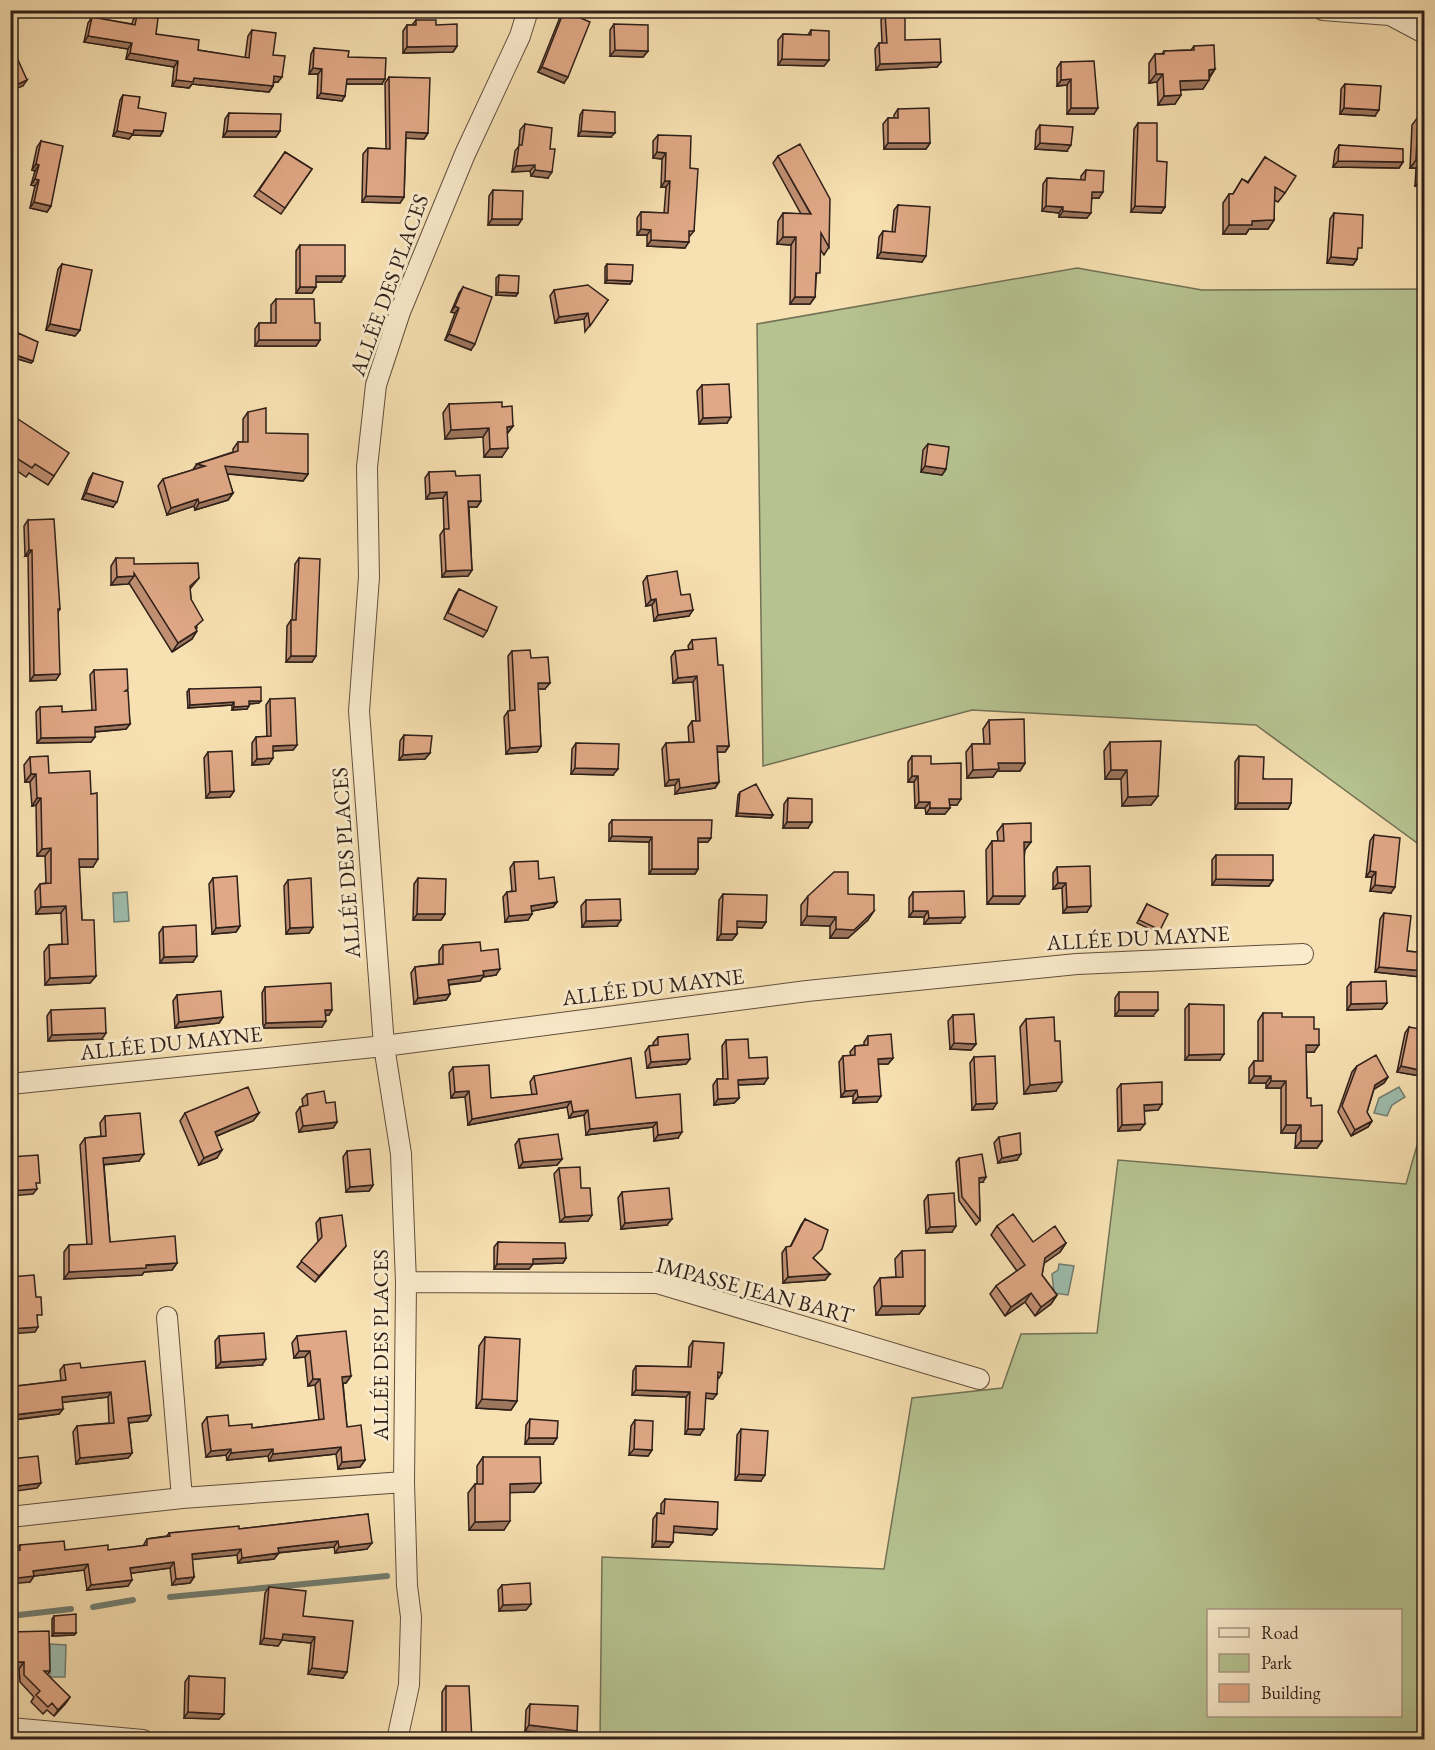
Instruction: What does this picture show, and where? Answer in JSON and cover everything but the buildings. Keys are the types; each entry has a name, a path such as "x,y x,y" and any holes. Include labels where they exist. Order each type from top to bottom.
{"street":[{"name":"ALLÉE DES PLACES","path":"397,1740 410,1685 411,1617 407,1586 404,1482 406,1282 401,1154 384,1046 359,711 369,577 367,467 376,385 400,312 465,154 520,36 528,10"},
{"path":"1323,10 1390,15 1425,33"},
{"name":"ALLÉE DU MAYNE","path":"10,1084 384,1046 807,991 1054,966 1303,954"},
{"name":"IMPASSE JEAN BART","path":"406,1282 657,1283 979,1378"},
{"path":"167,1317 182,1498"},
{"path":"10,1517 182,1498 404,1482"},
{"path":"10,1728 143,1740"}],"green space":[{"path":"1077,268 1202,290 1424,289 1424,848 1256,725 972,710 763,766 757,324"},
{"path":"1424,1121 1424,1739 600,1739 602,1557 884,1569 912,1398 1002,1388 1021,1334 1097,1333 1118,1160 1406,1184"}],"shaded area":[{"path":"127,892 129,921 114,922 113,893"},
{"path":"1399,1087 1405,1097 1392,1105 1387,1116 1374,1113 1379,1098"},
{"path":"1059,1264 1074,1266 1068,1295 1054,1293 1052,1274 1058,1270"},
{"path":"50,1644 66,1645 65,1677 50,1677"}],"waterway":[{"path":"170,1597 387,1576"},
{"path":"93,1607 133,1600"},
{"path":"10,1616 71,1609"}]}
